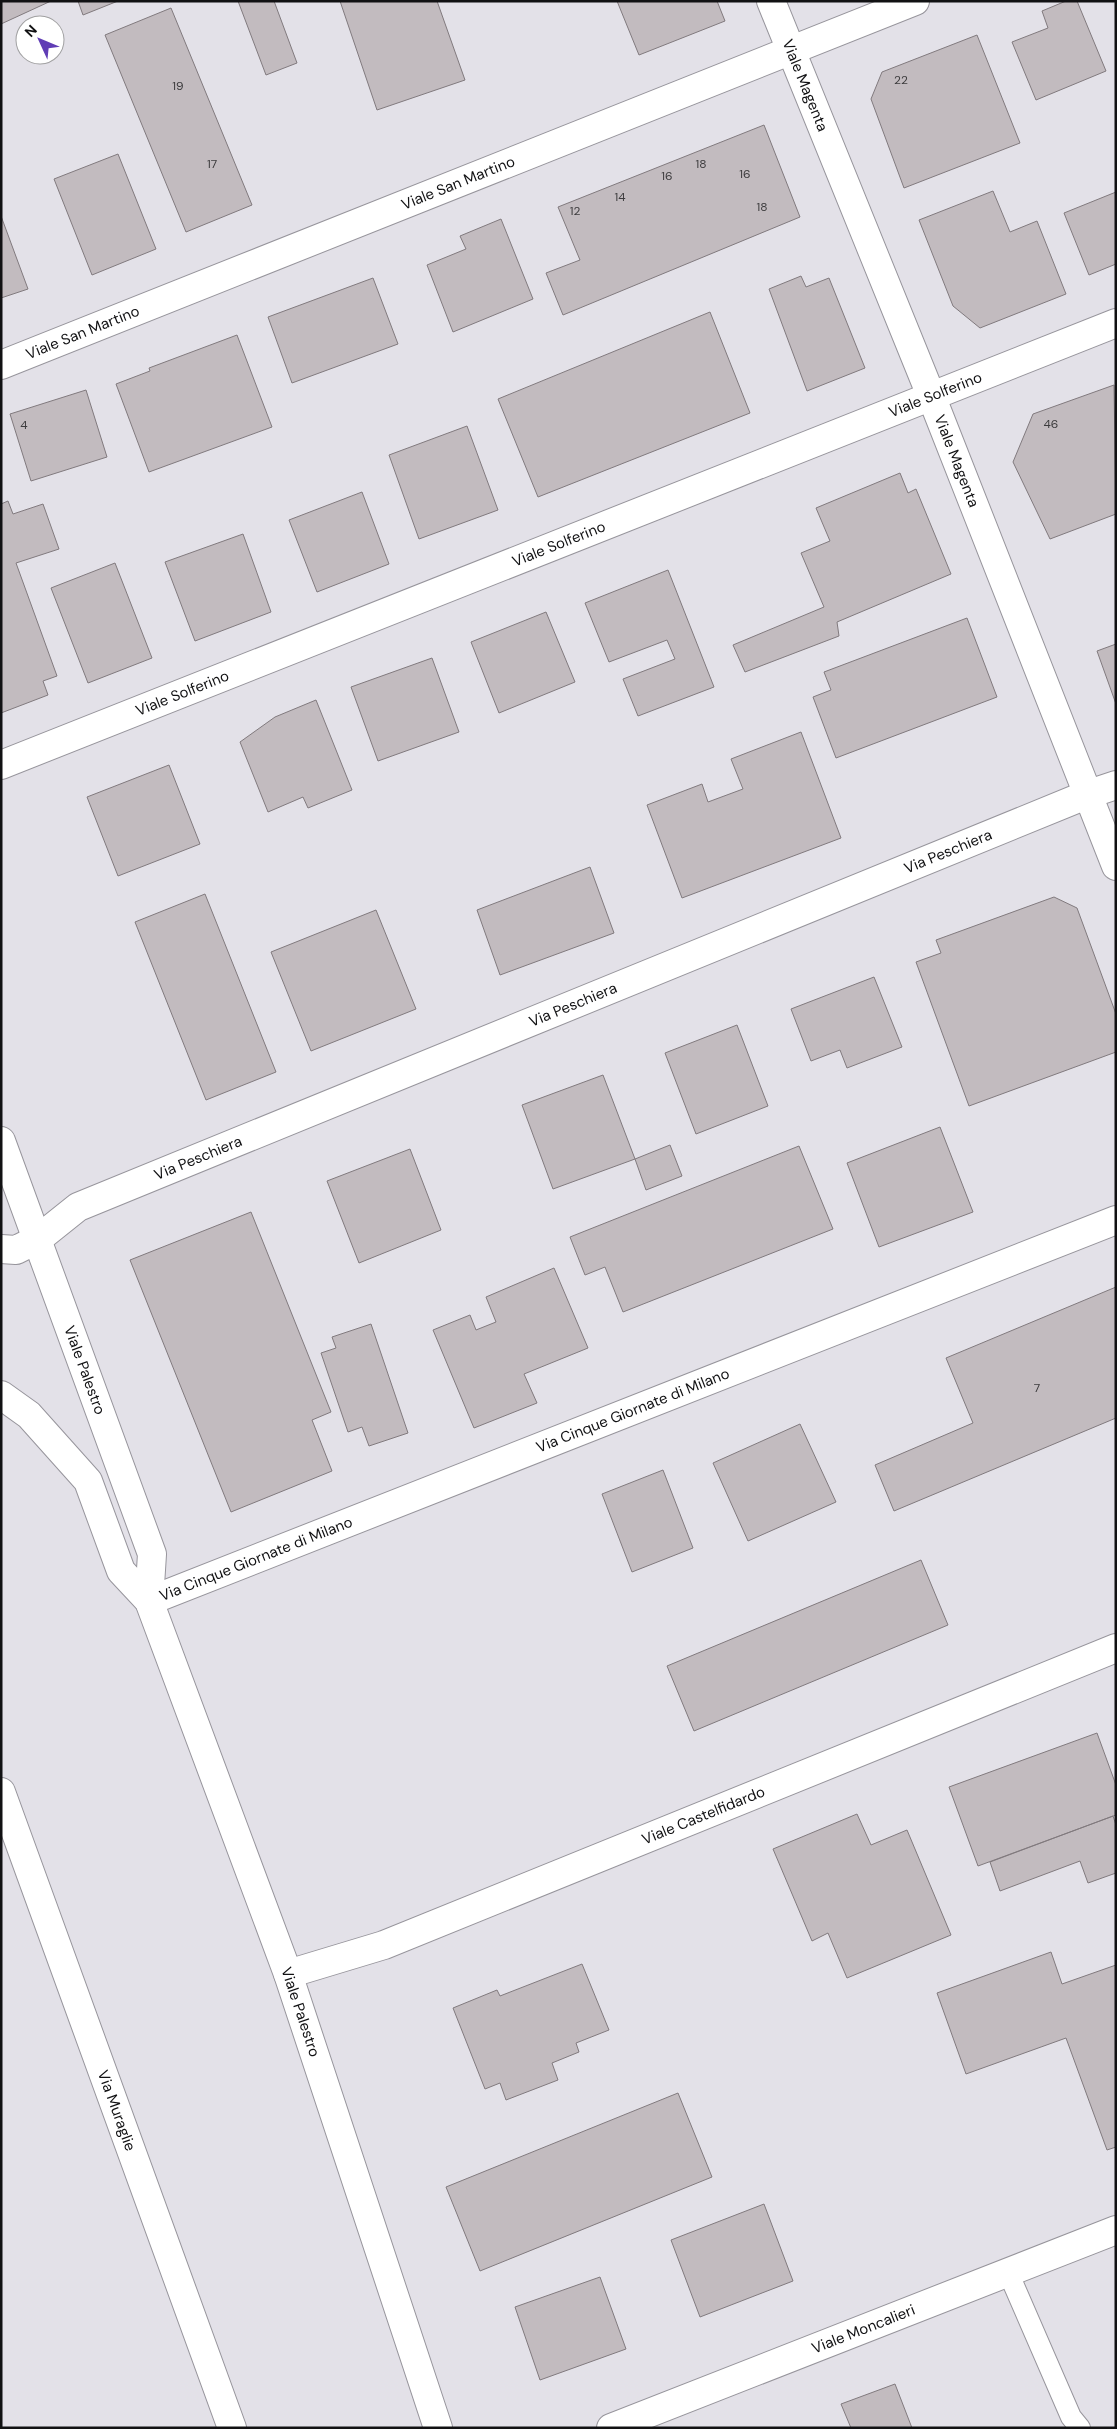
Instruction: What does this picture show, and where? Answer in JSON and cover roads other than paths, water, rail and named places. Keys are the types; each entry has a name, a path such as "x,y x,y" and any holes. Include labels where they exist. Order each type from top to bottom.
{"street":[{"name":"Viale Magenta","path":"771,1 932,398 1086,795 1116,866"},
{"name":"Viale San Martino","path":"1,365 915,1"},
{"name":"Viale Solferino","path":"1,765 932,398 1116,323"},
{"name":"Via Peschiera","path":"1,1249 16,1250 38,1239 78,1208 1086,795 1116,785"},
{"name":"Viale Palestro","path":"1,1141 152,1554 149,1602"},
{"name":"Via Cinque Giornate di Milano","path":"149,1602 1116,1220"},
{"name":"Viale Palestro","path":"1,1395 29,1415 88,1481 121,1571 149,1602 288,1974 438,2428"},
{"name":"Viale Castelfidardo","path":"288,1974 384,1945 1116,1648"},
{"name":"Via Muraglie","path":"1,1792 232,2428"},
{"name":"Viale Moncalieri","path":"611,2428 1116,2230"}],"lane":[{"path":"1008,2272 1071,2417 1080,2428"}]}
